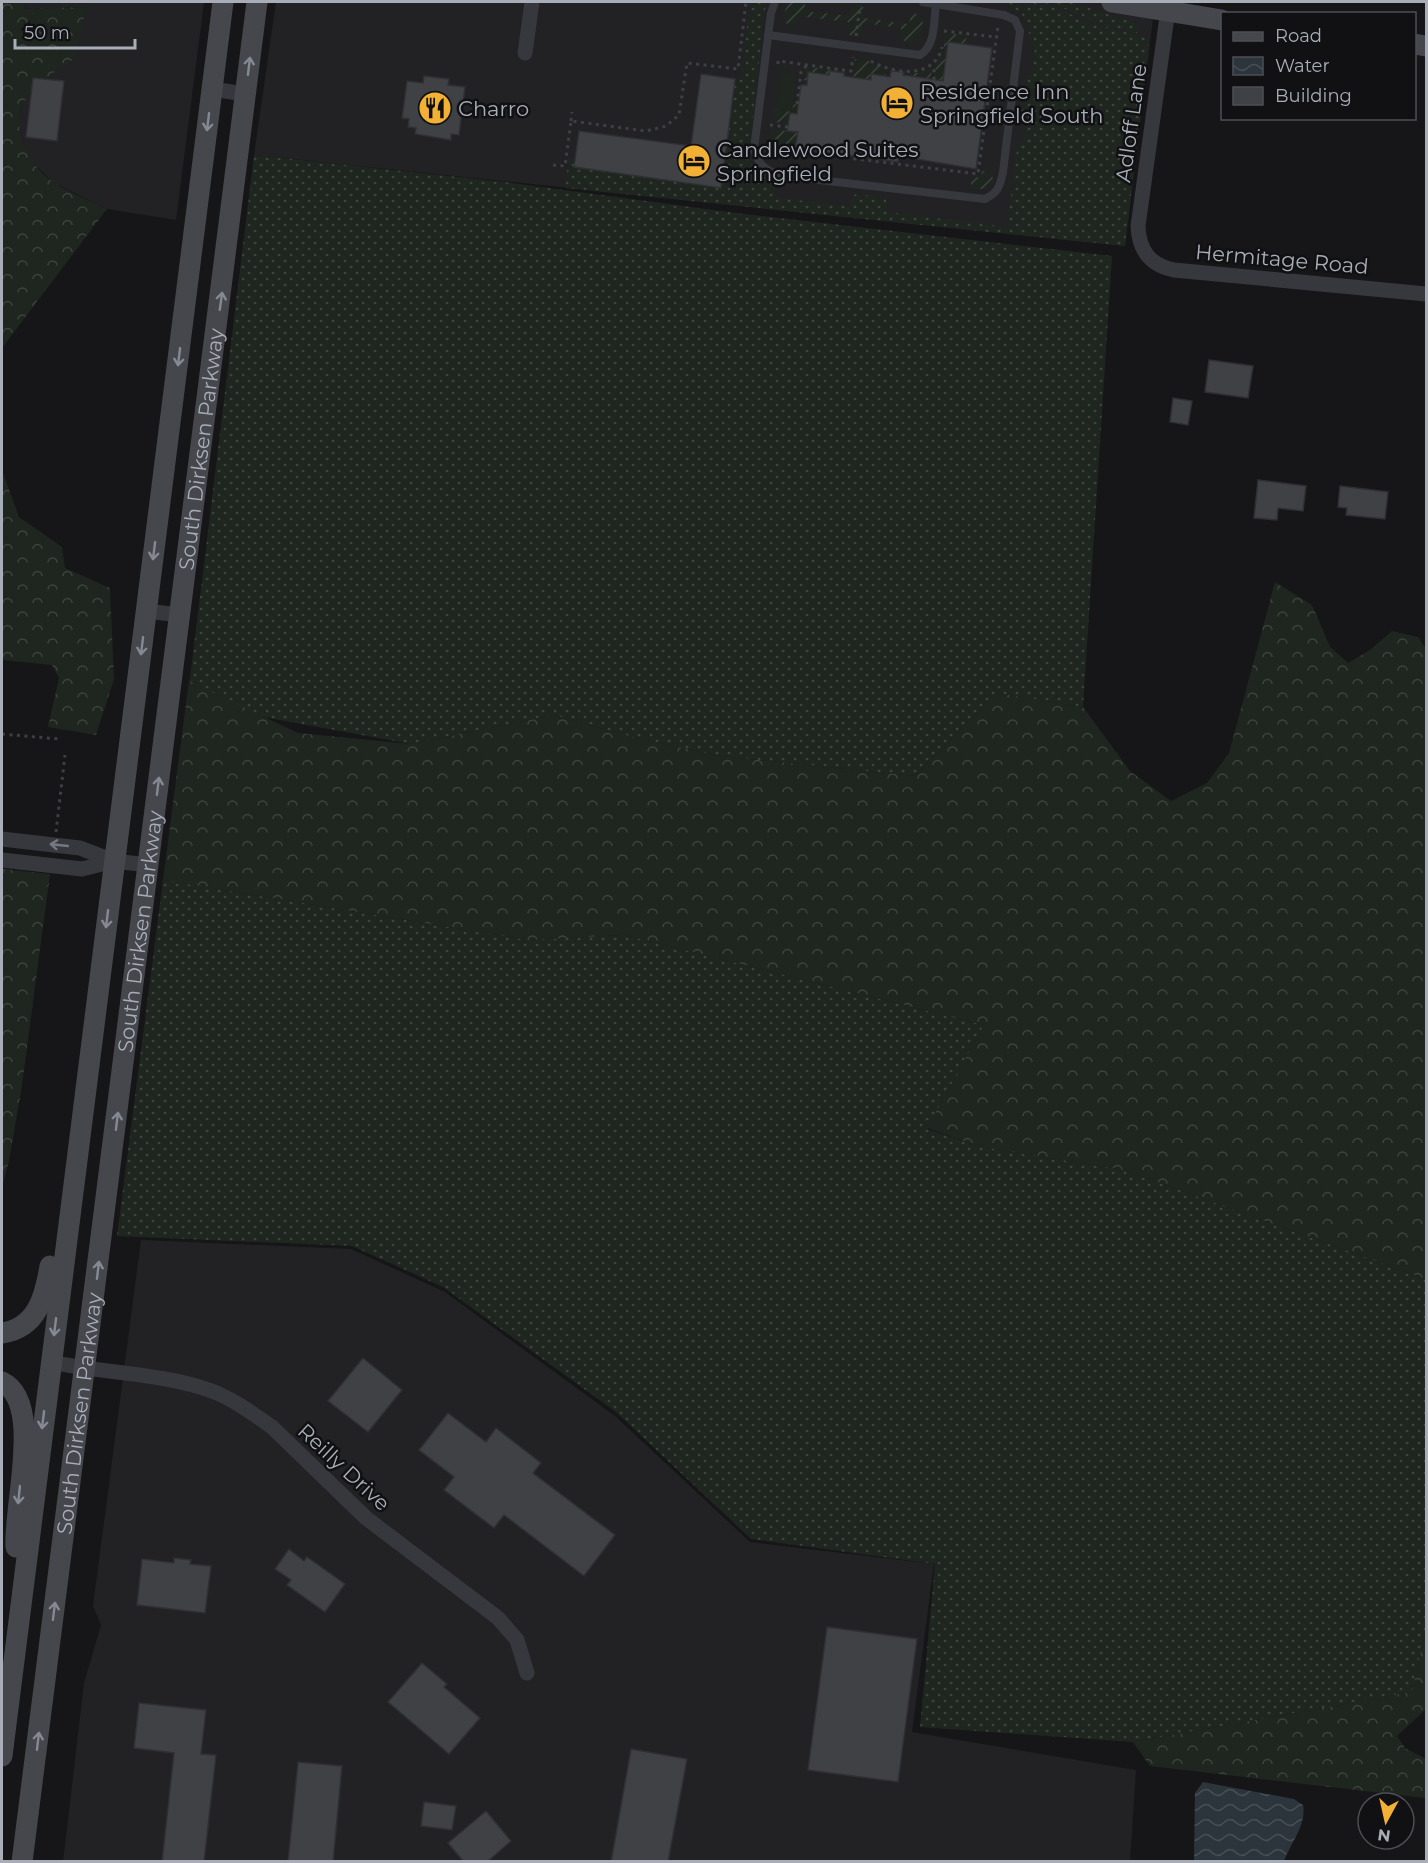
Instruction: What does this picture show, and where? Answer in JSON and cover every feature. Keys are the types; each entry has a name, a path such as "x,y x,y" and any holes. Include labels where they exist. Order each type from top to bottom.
{"main road":[{"name":"South Dirksen Parkway","path":"2,1756 3,1733 223,2"},
{"name":"South Dirksen Parkway","path":"22,1862 257,2"},
{"path":"1112,2 1168,7 1221,20"},
{"path":"2,1333 26,1324 40,1307 44,1296 73,1090 92,1040"},
{"path":"2,1382 16,1395 22,1412 24,1437 15,1534 21,1603"},
{"path":"25,1840 27,1862"}],"street":[{"path":"525,53 532,2"},
{"name":"Adloff Lane","path":"1141,249 1138,226 1168,7"},
{"path":"212,89 245,94"},
{"name":"Hermitage Road","path":"1141,249 1158,265 1174,270 1426,294"},
{"path":"146,611 180,615"},
{"path":"2,839 80,848 114,861 148,865"},
{"path":"2,860 82,869 114,861"},
{"name":"Reilly Drive","path":"51,1362 188,1384 229,1399 255,1415 272,1427 366,1518 498,1618 517,1640 527,1673"}],"lane":[{"path":"775,2 768,35 754,149 761,165 771,173 784,176 985,199 994,195 1002,179 1020,31 1015,20 1004,15 923,2"},
{"path":"768,35 920,55 925,52 930,43 936,3"}],"path":[{"path":"571,121 646,131 666,126 680,115 687,63 738,69 746,2"},
{"path":"856,36 860,6"},
{"path":"771,114 767,148 978,174 998,21"},
{"path":"944,37 944,31 996,37"},
{"path":"865,58 890,68 920,71 933,65 940,55 943,43"},
{"path":"777,72 778,62 851,71 853,57"},
{"path":"797,104 801,72 807,65"},
{"path":"923,104 931,101 931,86 935,75 933,65"},
{"path":"890,68 890,74"},
{"path":"553,165 565,166 572,112"},
{"path":"770,124 788,127"},
{"path":"2,734 59,739"},
{"path":"55,836 65,755"}],"shaded area":[{"path":"25,2 204,2 176,220 107,209 54,183 29,159 17,126 24,100 43,80 86,7 24,9"},
{"path":"276,2 1155,2 1125,246 254,155"},
{"path":"141,1240 351,1249 445,1292 615,1416 750,1542 934,1564 912,1732 1136,1770 1130,1861 63,1862 84,1683 101,1625 93,1606"}],"green space":[{"path":"2,2 25,2 24,9 86,7 75,58 51,74 31,92 20,114 19,128 28,154 43,174 66,190 107,209 2,348"},
{"path":"750,2 766,2 748,154 755,171 775,185 774,197 851,207 852,197 856,194 886,198 887,212 1007,227 1018,142 1024,142 1027,116 1021,114 1026,75 1031,76 1035,49 1023,16 1003,2 1016,2 1026,10 1028,6 1023,2 1044,2 1089,23 1149,38 1125,246 565,188 569,157 617,174 721,188 735,79 741,77"},
{"path":"789,2 805,2 805,11 850,16 852,6 860,5 864,8 864,18 909,24 911,13 914,12 922,19 923,31 917,40 910,43 900,39 901,28 863,23 860,35 851,36 848,33 849,22 798,16 796,25 792,27 786,23 783,15"},
{"path":"1050,2 1072,2 1134,23 1137,25 1137,33 1098,24"},
{"path":"946,33 967,35 965,44 949,42 938,119 934,82 936,66 943,51"},
{"path":"855,59 869,61 885,69 885,76 872,74 870,83 854,81"},
{"path":"810,67 847,72 850,77 844,77 843,73 830,71 829,75 809,72 807,81 803,80 804,70"},
{"path":"932,69 930,81 903,75 904,72 918,73"},
{"path":"780,72 797,74 792,112 776,109"},
{"path":"793,104 800,105 799,114 788,124 774,122 776,109 792,111"},
{"path":"772,129 798,132 796,148 838,154 770,146"},
{"path":"254,155 505,182 736,213 1112,256 1083,707 996,693 915,776 720,756 632,737 554,715 411,744 187,703"},
{"path":"982,171 992,173 993,181 984,189 971,189 971,176 981,178"},
{"path":"2,470 19,517 62,547 65,568 110,588 114,679 96,735 48,727 59,678 52,665 2,660"},
{"path":"1275,582 1312,605 1330,647 1348,663 1370,650 1392,631 1418,637 1426,649 1426,1279 1124,1170 978,1146 927,1128 984,1025 625,935 528,940 163,880 189,681 298,733 411,744 554,715 632,737 720,756 915,776 996,693 1083,707 1130,771 1171,801 1207,783 1229,753"},
{"path":"2,869 50,874 22,1085 9,1161 2,1187"},
{"path":"163,880 528,940 625,935 984,1025 927,1129 978,1146 1124,1170 1426,1279 1426,1628 1412,1692 1133,1742 920,1727 935,1564 751,1539 616,1412 443,1287 352,1246 117,1236"},
{"path":"1426,1628 1426,1709 1397,1736 1405,1748 1426,1759 1425,1798 1416,1797 1416,1791 1365,1791 1150,1766 1133,1742 1412,1692"}],"water":[{"path":"1203,1782 1294,1799 1303,1805 1301,1826 1284,1861 1194,1861 1195,1793"}],"building":[{"name":"Residence Inn Springfield South","path":"948,42 992,48 976,169 899,156 898,162 795,148 798,132 787,131 790,113 797,114 801,85 807,85 808,72 829,75 830,71 844,73 844,76 871,80 871,74 890,77 891,71 943,81"},
{"path":"701,74 735,79 721,188 574,167 579,131 691,146"},
{"path":"424,76 449,79 448,85 465,87 459,135 451,134 451,140 415,134 416,128 408,127 409,119 402,118 407,81 423,83"},
{"path":"33,78 64,81 57,141 26,137"},
{"path":"1209,360 1253,366 1248,398 1205,392"},
{"path":"1173,398 1192,401 1188,425 1170,422"},
{"path":"1258,480 1306,486 1303,511 1278,508 1277,520 1254,518"},
{"path":"1340,486 1388,492 1385,519 1346,515 1347,508 1338,507"},
{"path":"363,1358 402,1390 368,1432 328,1401"},
{"path":"448,1413 486,1442 496,1428 541,1463 533,1473 615,1535 584,1576 504,1515 494,1528 444,1490 454,1477 419,1450"},
{"path":"289,1549 304,1561 307,1557 345,1584 325,1612 287,1585 291,1580 275,1569"},
{"path":"174,1558 191,1560 190,1564 211,1566 205,1613 137,1605 142,1559 174,1563"},
{"path":"827,1627 917,1639 898,1782 808,1770"},
{"path":"422,1663 447,1684 444,1687 480,1718 449,1754 388,1702"},
{"path":"139,1703 206,1710 201,1754 216,1755 204,1862 162,1862 174,1753 134,1748"},
{"path":"631,1749 687,1759 668,1862 611,1862"},
{"path":"298,1762 342,1766 333,1862 288,1862"},
{"path":"424,1802 456,1806 452,1830 421,1826"},
{"path":"486,1811 511,1841 487,1862 464,1862 448,1843"}],"place":[{"name":"Residence Inn Springfield South","path":"897,103"},
{"name":"Charro","path":"435,108"},
{"name":"Candlewood Suites Springfield","path":"694,161"}]}
